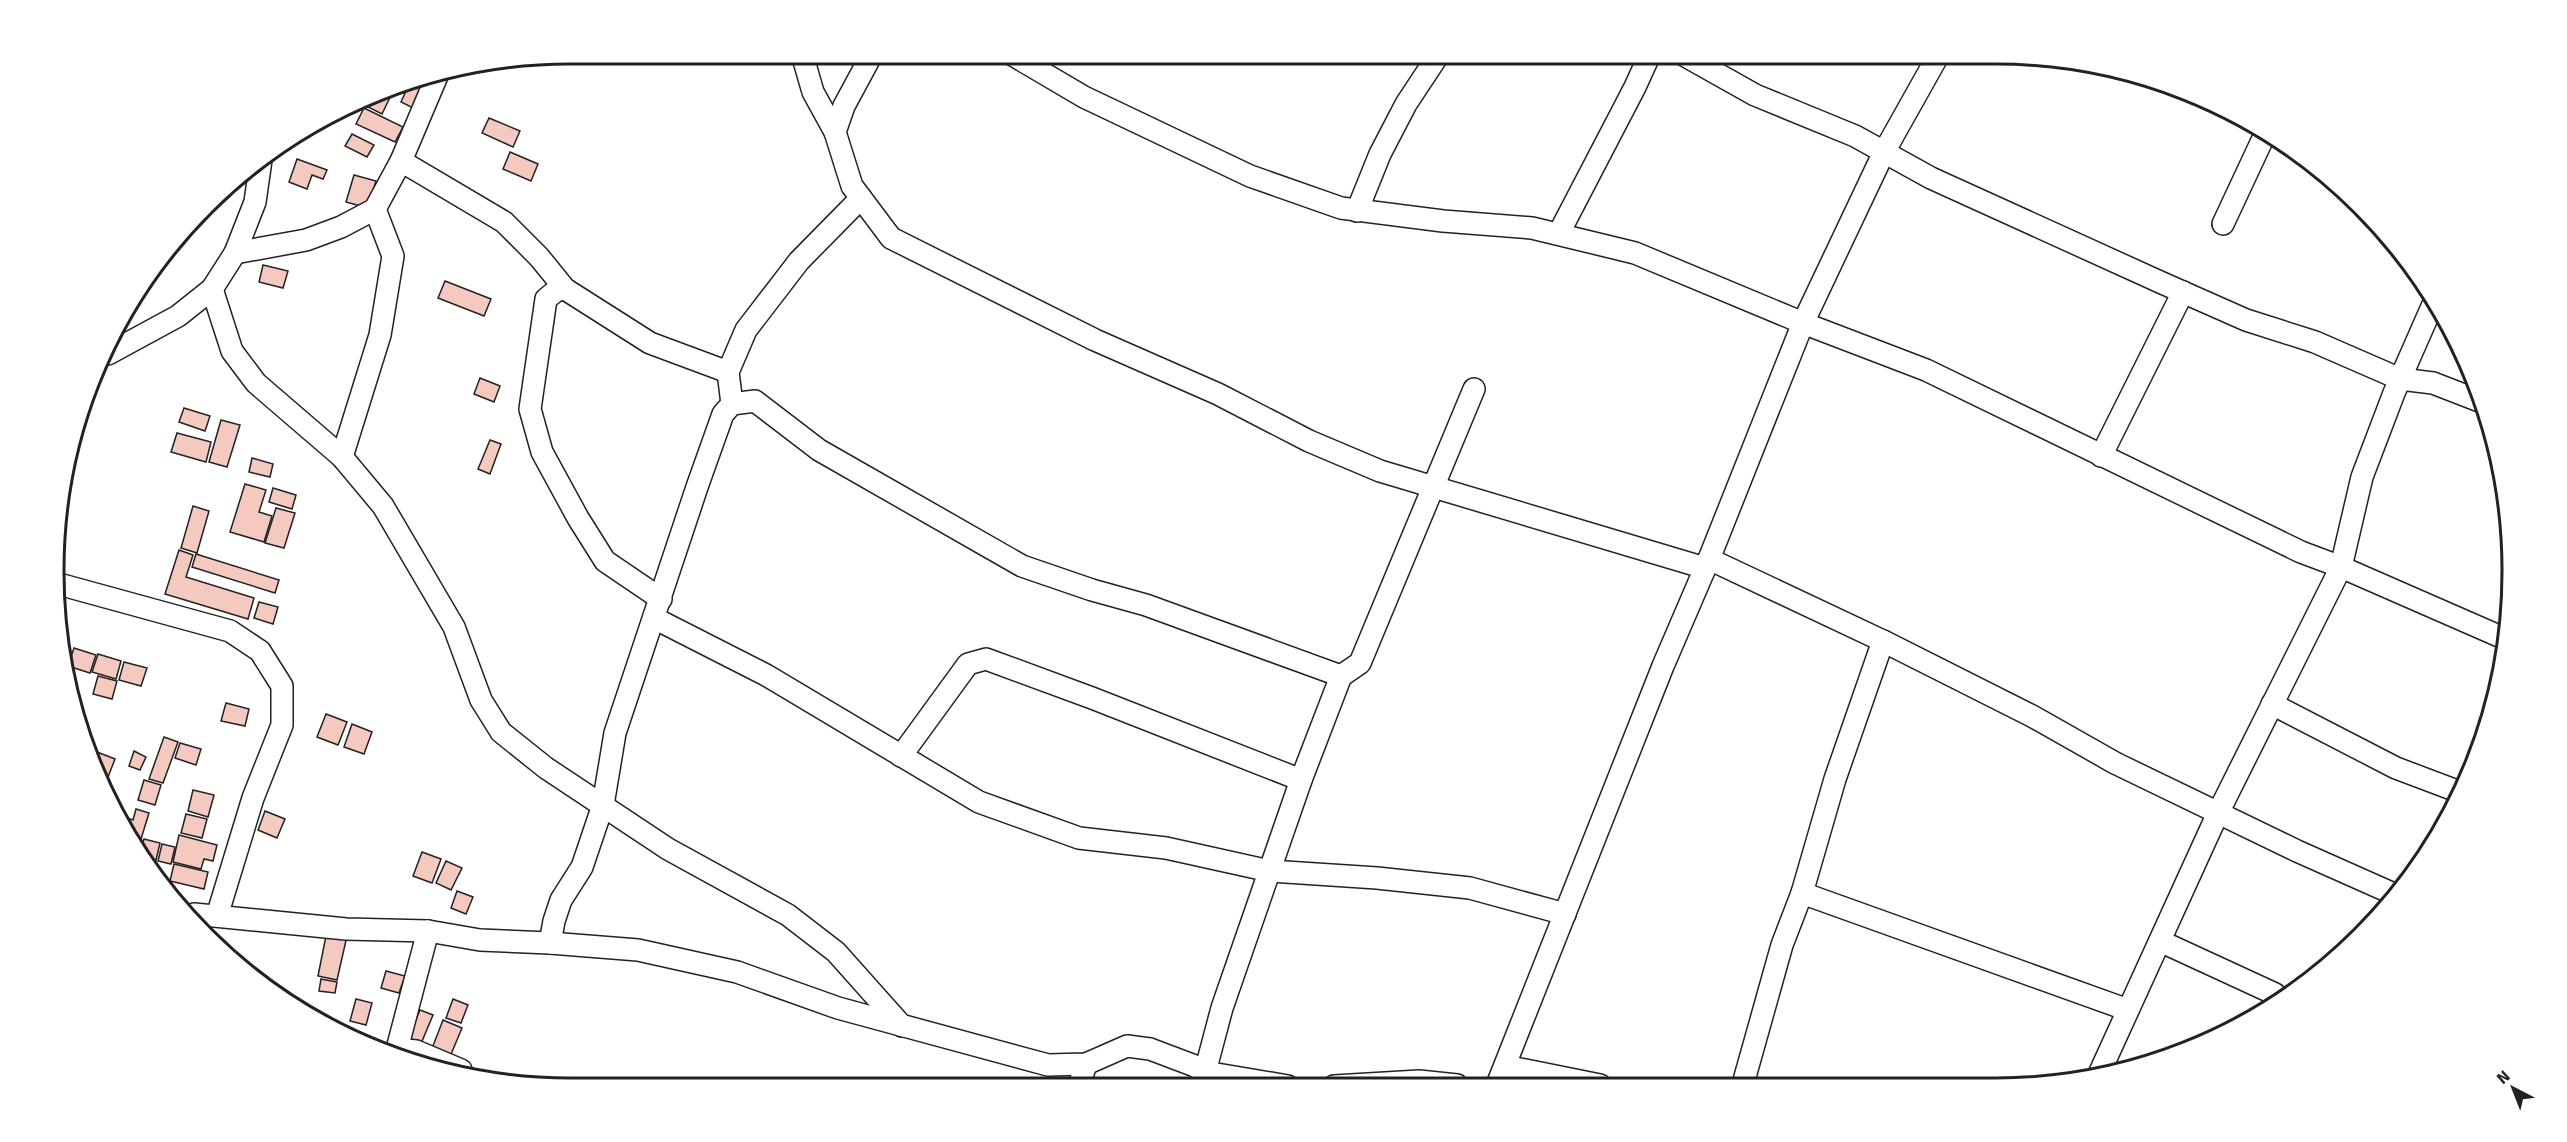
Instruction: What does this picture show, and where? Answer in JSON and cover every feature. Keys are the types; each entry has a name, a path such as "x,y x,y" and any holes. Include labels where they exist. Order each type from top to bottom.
{"street":[{"path":"805,64 813,92 835,132 852,186 891,238 1095,340 1218,394 1310,441 1380,471 1707,564 1883,641 2032,716 2115,763 2387,892"},
{"path":"835,132 844,106 867,64"},
{"path":"1028,64 1084,97 1250,176 1341,208 1532,228 1635,253 1803,323 1926,370 2301,552 2341,567 2498,636"},
{"path":"1357,211 1380,154 1406,104 1432,64"},
{"path":"1559,233 1635,87 1641,64"},
{"path":"1700,64 1755,95 1855,136 1931,178 2246,320 2315,342 2400,379 2433,382 2472,398"},
{"path":"1523,1078 1501,1076 1663,666 1707,564 1803,323 1884,152 1933,64"},
{"path":"235,253 306,240 341,227 375,209 401,161 435,83"},
{"path":"2223,224 2262,140"},
{"path":"401,161 504,222 539,257 565,289 650,343 728,372"},
{"path":"116,350 178,316 212,290 235,253 255,202 259,172"},
{"path":"732,404 728,372 746,330 799,261 861,198"},
{"path":"342,458 380,335 393,256 375,209"},
{"path":"565,289 557,290 546,299 530,410 542,452 578,518 605,561 658,608 979,802 1079,838 1166,848 1270,871 1377,878 1470,888 1565,914"},
{"path":"212,290 232,351 256,383 342,458 383,506 454,627 481,700 501,732 546,768 668,849 788,915 836,952 902,1026"},
{"path":"2102,456 2184,292"},
{"path":"2103,1066 2218,813 2341,567 2362,477 2400,379 2430,311"},
{"path":"1205,1072 1222,1008 1301,780 1341,676 1360,663 1474,389"},
{"path":"550,943 561,900 582,867 603,805 615,733 723,414 732,404 755,401 819,450 1022,566 1092,590 1146,605 1341,676"},
{"path":"65,587 230,631 260,651 282,686 282,725 253,798 217,916"},
{"path":"1745,1078 1782,945 1802,893 1835,779 1883,641"},
{"path":"901,756 968,664 986,659 1301,780"},
{"path":"2272,704 2396,768 2453,789"},
{"path":"1802,893 2128,1010"},
{"path":"199,914 346,929 429,931 480,940 638,950 737,972 838,1008 1048,1065 1086,1064 1127,1046 1150,1049 1205,1072 1241,1078"},
{"path":"397,1047 429,931"},
{"path":"2160,941 2274,994"},
{"path":"409,1051 416,1051 432,1058"},
{"path":"1082,1078 1086,1064"}],"building":[{"path":"424,87 415,109 401,102 405,93"},
{"path":"390,98 382,114 368,107"},
{"path":"365,109 403,127 395,142 356,124"},
{"path":"489,118 520,131 513,147 482,133"},
{"path":"352,134 374,145 367,157 345,146"},
{"path":"510,152 538,164 531,181 503,169"},
{"path":"297,159 327,170 323,179 312,175 307,189 289,182"},
{"path":"354,175 376,181 368,208 346,202"},
{"path":"263,265 288,271 283,288 259,282"},
{"path":"445,281 491,299 484,316 438,298"},
{"path":"480,378 500,386 494,402 474,394"},
{"path":"184,408 210,416 205,431 179,422"},
{"path":"221,420 240,425 227,467 209,462"},
{"path":"177,433 211,442 206,462 171,452"},
{"path":"490,440 501,444 490,474 478,469"},
{"path":"252,458 273,464 270,477 249,472"},
{"path":"245,484 266,490 259,512 272,516 264,542 230,532"},
{"path":"273,488 296,495 292,509 269,502"},
{"path":"193,506 209,511 197,553 181,548"},
{"path":"276,508 295,513 284,548 265,543"},
{"path":"179,550 193,555 186,577 254,598 248,619 165,594"},
{"path":"196,554 279,580 275,593 192,567"},
{"path":"259,602 278,607 273,624 254,618"},
{"path":"74,648 96,655 90,673 74,668 72,655"},
{"path":"98,654 121,661 116,679 92,672"},
{"path":"124,662 147,668 141,686 119,680"},
{"path":"98,676 117,681 112,699 93,694"},
{"path":"226,703 249,709 245,726 221,721"},
{"path":"326,714 347,722 338,745 317,737"},
{"path":"352,724 372,732 364,754 344,747"},
{"path":"164,737 178,742 163,783 149,779"},
{"path":"180,743 201,749 196,765 175,758"},
{"path":"134,751 146,757 140,770 129,766"},
{"path":"98,752 115,759 108,776"},
{"path":"144,780 161,785 155,805 138,800"},
{"path":"193,790 214,795 208,817 188,811"},
{"path":"136,809 149,813 141,838 129,819 133,820"},
{"path":"265,811 285,819 277,838 258,830"},
{"path":"186,814 207,819 202,838 181,833"},
{"path":"179,835 217,845 213,861 204,859 201,869 173,862"},
{"path":"144,839 160,843 156,860 150,852"},
{"path":"162,844 175,847 171,864 158,861"},
{"path":"422,852 441,859 432,883 413,876"},
{"path":"446,861 462,868 451,890 436,883"},
{"path":"174,864 208,872 204,889 170,880"},
{"path":"457,891 473,897 466,914 451,908"},
{"path":"327,931 347,936 337,980 318,976"},
{"path":"386,971 405,976 399,993 381,988"},
{"path":"321,979 337,982 335,993 319,991"},
{"path":"356,999 372,1003 366,1025 350,1021"},
{"path":"453,999 468,1005 461,1023 446,1018"},
{"path":"420,1010 433,1015 420,1046 407,1041"},
{"path":"443,1020 462,1028 449,1059 431,1051"}]}
